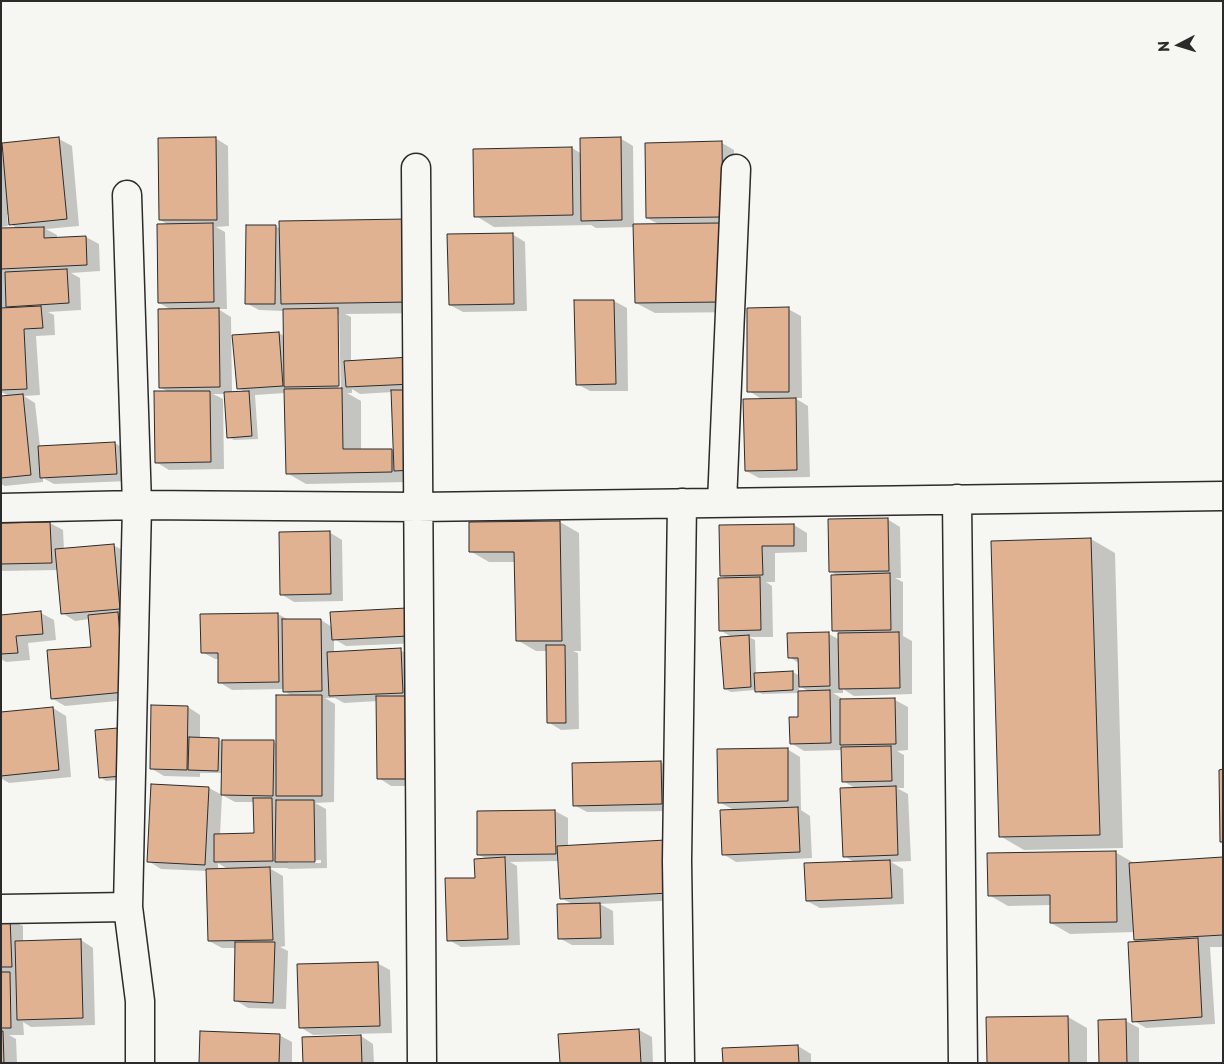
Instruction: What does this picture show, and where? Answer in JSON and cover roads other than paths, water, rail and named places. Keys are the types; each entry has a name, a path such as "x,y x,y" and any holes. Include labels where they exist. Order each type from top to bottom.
{"street":[{"path":"416,168 422,1063"},
{"path":"722,503 736,169"},
{"path":"127,195 137,505 128,907 140,1001 140,1063"},
{"path":"1,508 137,505 418,507 1223,496"},
{"path":"957,499 963,1063"},
{"path":"680,1063 677,861 682,503"},
{"path":"1,909 128,907"}]}
